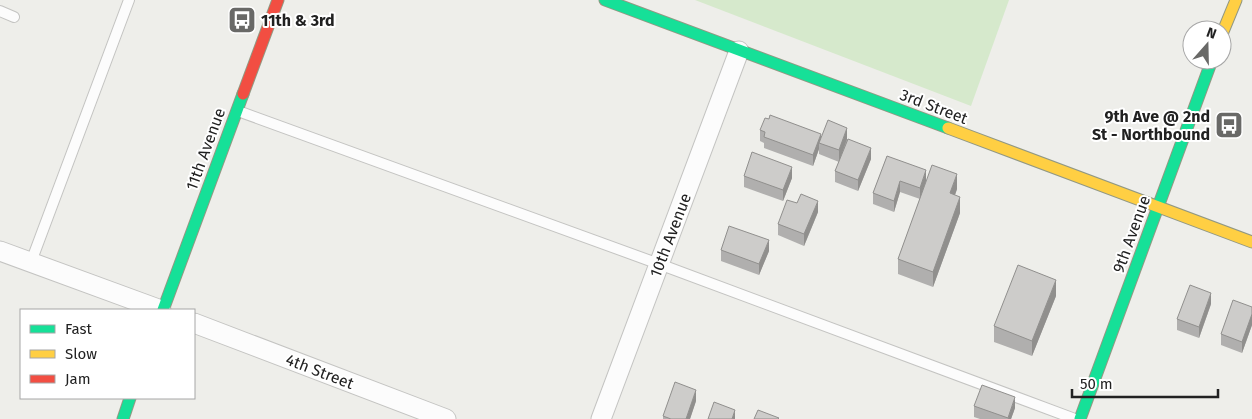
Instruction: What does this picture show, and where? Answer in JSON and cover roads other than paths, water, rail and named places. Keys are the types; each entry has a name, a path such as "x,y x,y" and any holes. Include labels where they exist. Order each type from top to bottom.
{"street":[{"name":"11th Avenue","path":"162,309 278,0"},
{"name":"3rd Street","path":"605,0 1252,242"},
{"path":"1228,20 1236,0"},
{"name":"10th Avenue","path":"601,419 739,50"},
{"name":"9th Avenue","path":"1080,419 1208,70"},
{"path":"0,250 159,309"},
{"name":"4th Street","path":"195,323 446,419"},
{"path":"123,419 130,399"}],"lane":[{"path":"31,262 129,0"},
{"path":"0,11 14,16"},
{"path":"237,111 659,264 1075,419"}],"place":[{"name":"11th & 3rd","path":"242,20"},
{"name":"9th Ave @ 2nd St - Northbound","path":"1229,125"}]}
